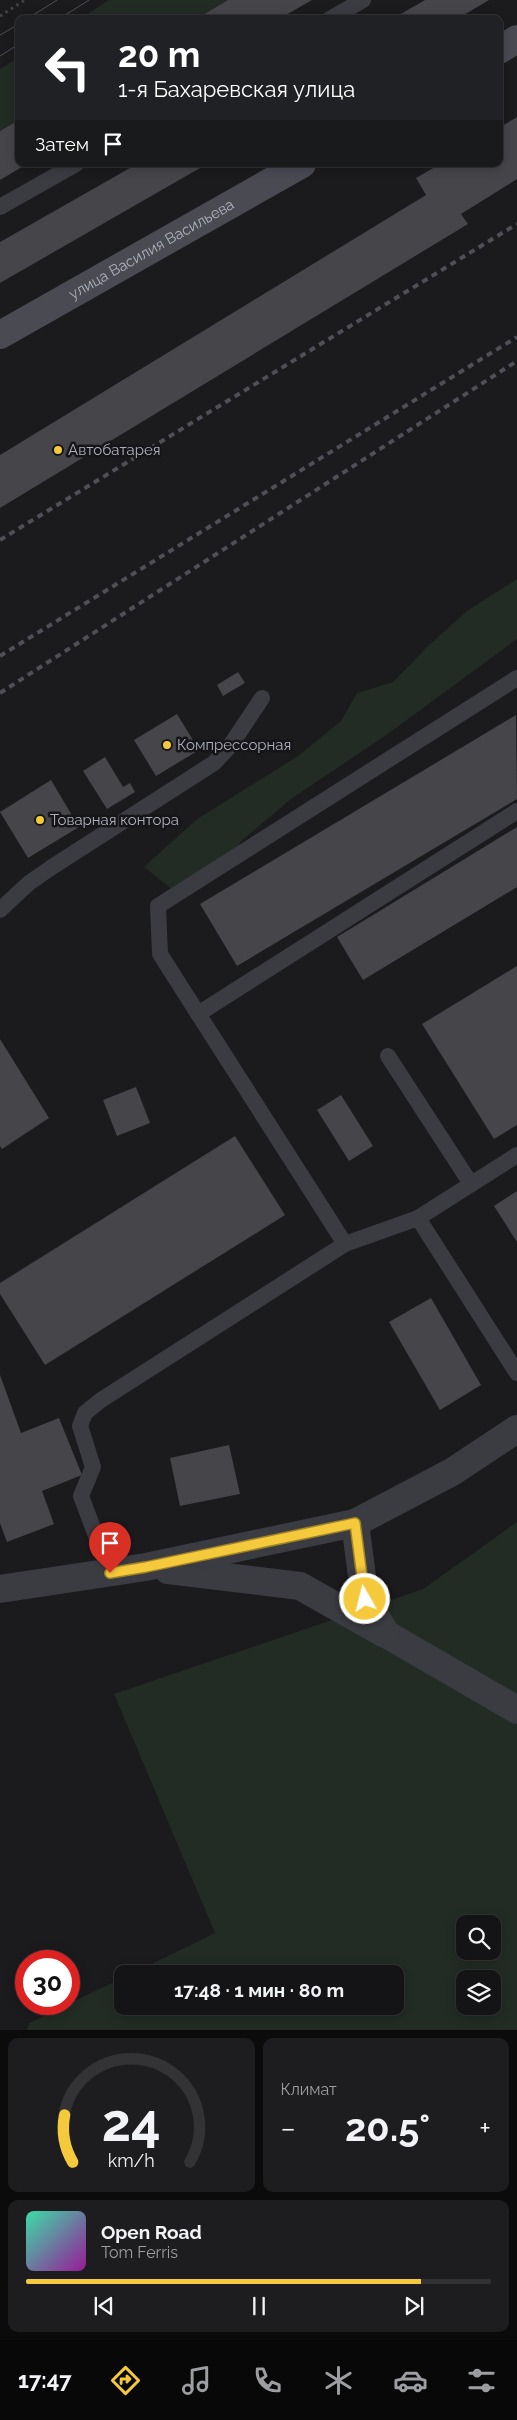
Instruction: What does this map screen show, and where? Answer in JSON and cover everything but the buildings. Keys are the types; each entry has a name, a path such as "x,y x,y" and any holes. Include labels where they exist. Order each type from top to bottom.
{"main road":[{"path":"503,48 517,39"},
{"name":"улица Василия Васильева","path":"0,335 297,167"}],"street":[{"path":"0,1589 146,1567 355,1523 452,1472 517,1429"},
{"path":"355,1523 365,1599 386,1634"},
{"path":"146,1567 300,1586 517,1710"}],"lane":[{"path":"337,15 363,0"},
{"path":"0,207 71,167"},
{"path":"345,1244 160,954 158,906 517,678"},
{"path":"0,910 29,883 52,866 214,763 230,746 262,698"},
{"path":"198,1014 517,811"},
{"path":"388,1056 471,1184"},
{"path":"110,1573 81,1496 93,1467 80,1426 85,1412 345,1244 418,1218 517,1155"},
{"path":"418,1218 517,1373"}],"path":[{"path":"0,16 25,0"}],"shaded area":[{"path":"109,0 228,0 203,15 86,15"},
{"path":"15,60 15,122 0,131 0,69"},
{"path":"517,579 517,639 385,736 291,799 240,842 235,864 174,891 144,867 197,819 298,756 341,721 357,693 393,682 429,645 467,611"},
{"path":"517,1522 517,2030 27,2030 29,2023 46,2015 80,2015 80,1998 114,1982 114,2015 404,2015 404,1965 149,1965 215,1933 114,1694 423,1589"}],"tram line":[{"path":"33,15 57,0"},
{"path":"65,15 89,0"},
{"path":"0,35 15,26"},
{"path":"0,56 15,47"}],"railway":[{"path":"0,540 517,224"},
{"path":"0,656 517,337"},
{"path":"0,693 517,361"}],"place":[{"name":"Автобатарея","path":"58,450"},
{"name":"Компрессорная","path":"167,745"},
{"name":"Товарная контора","path":"40,820"}],"route":[{"path":"110,1573 355,1523 365,1599"}]}
